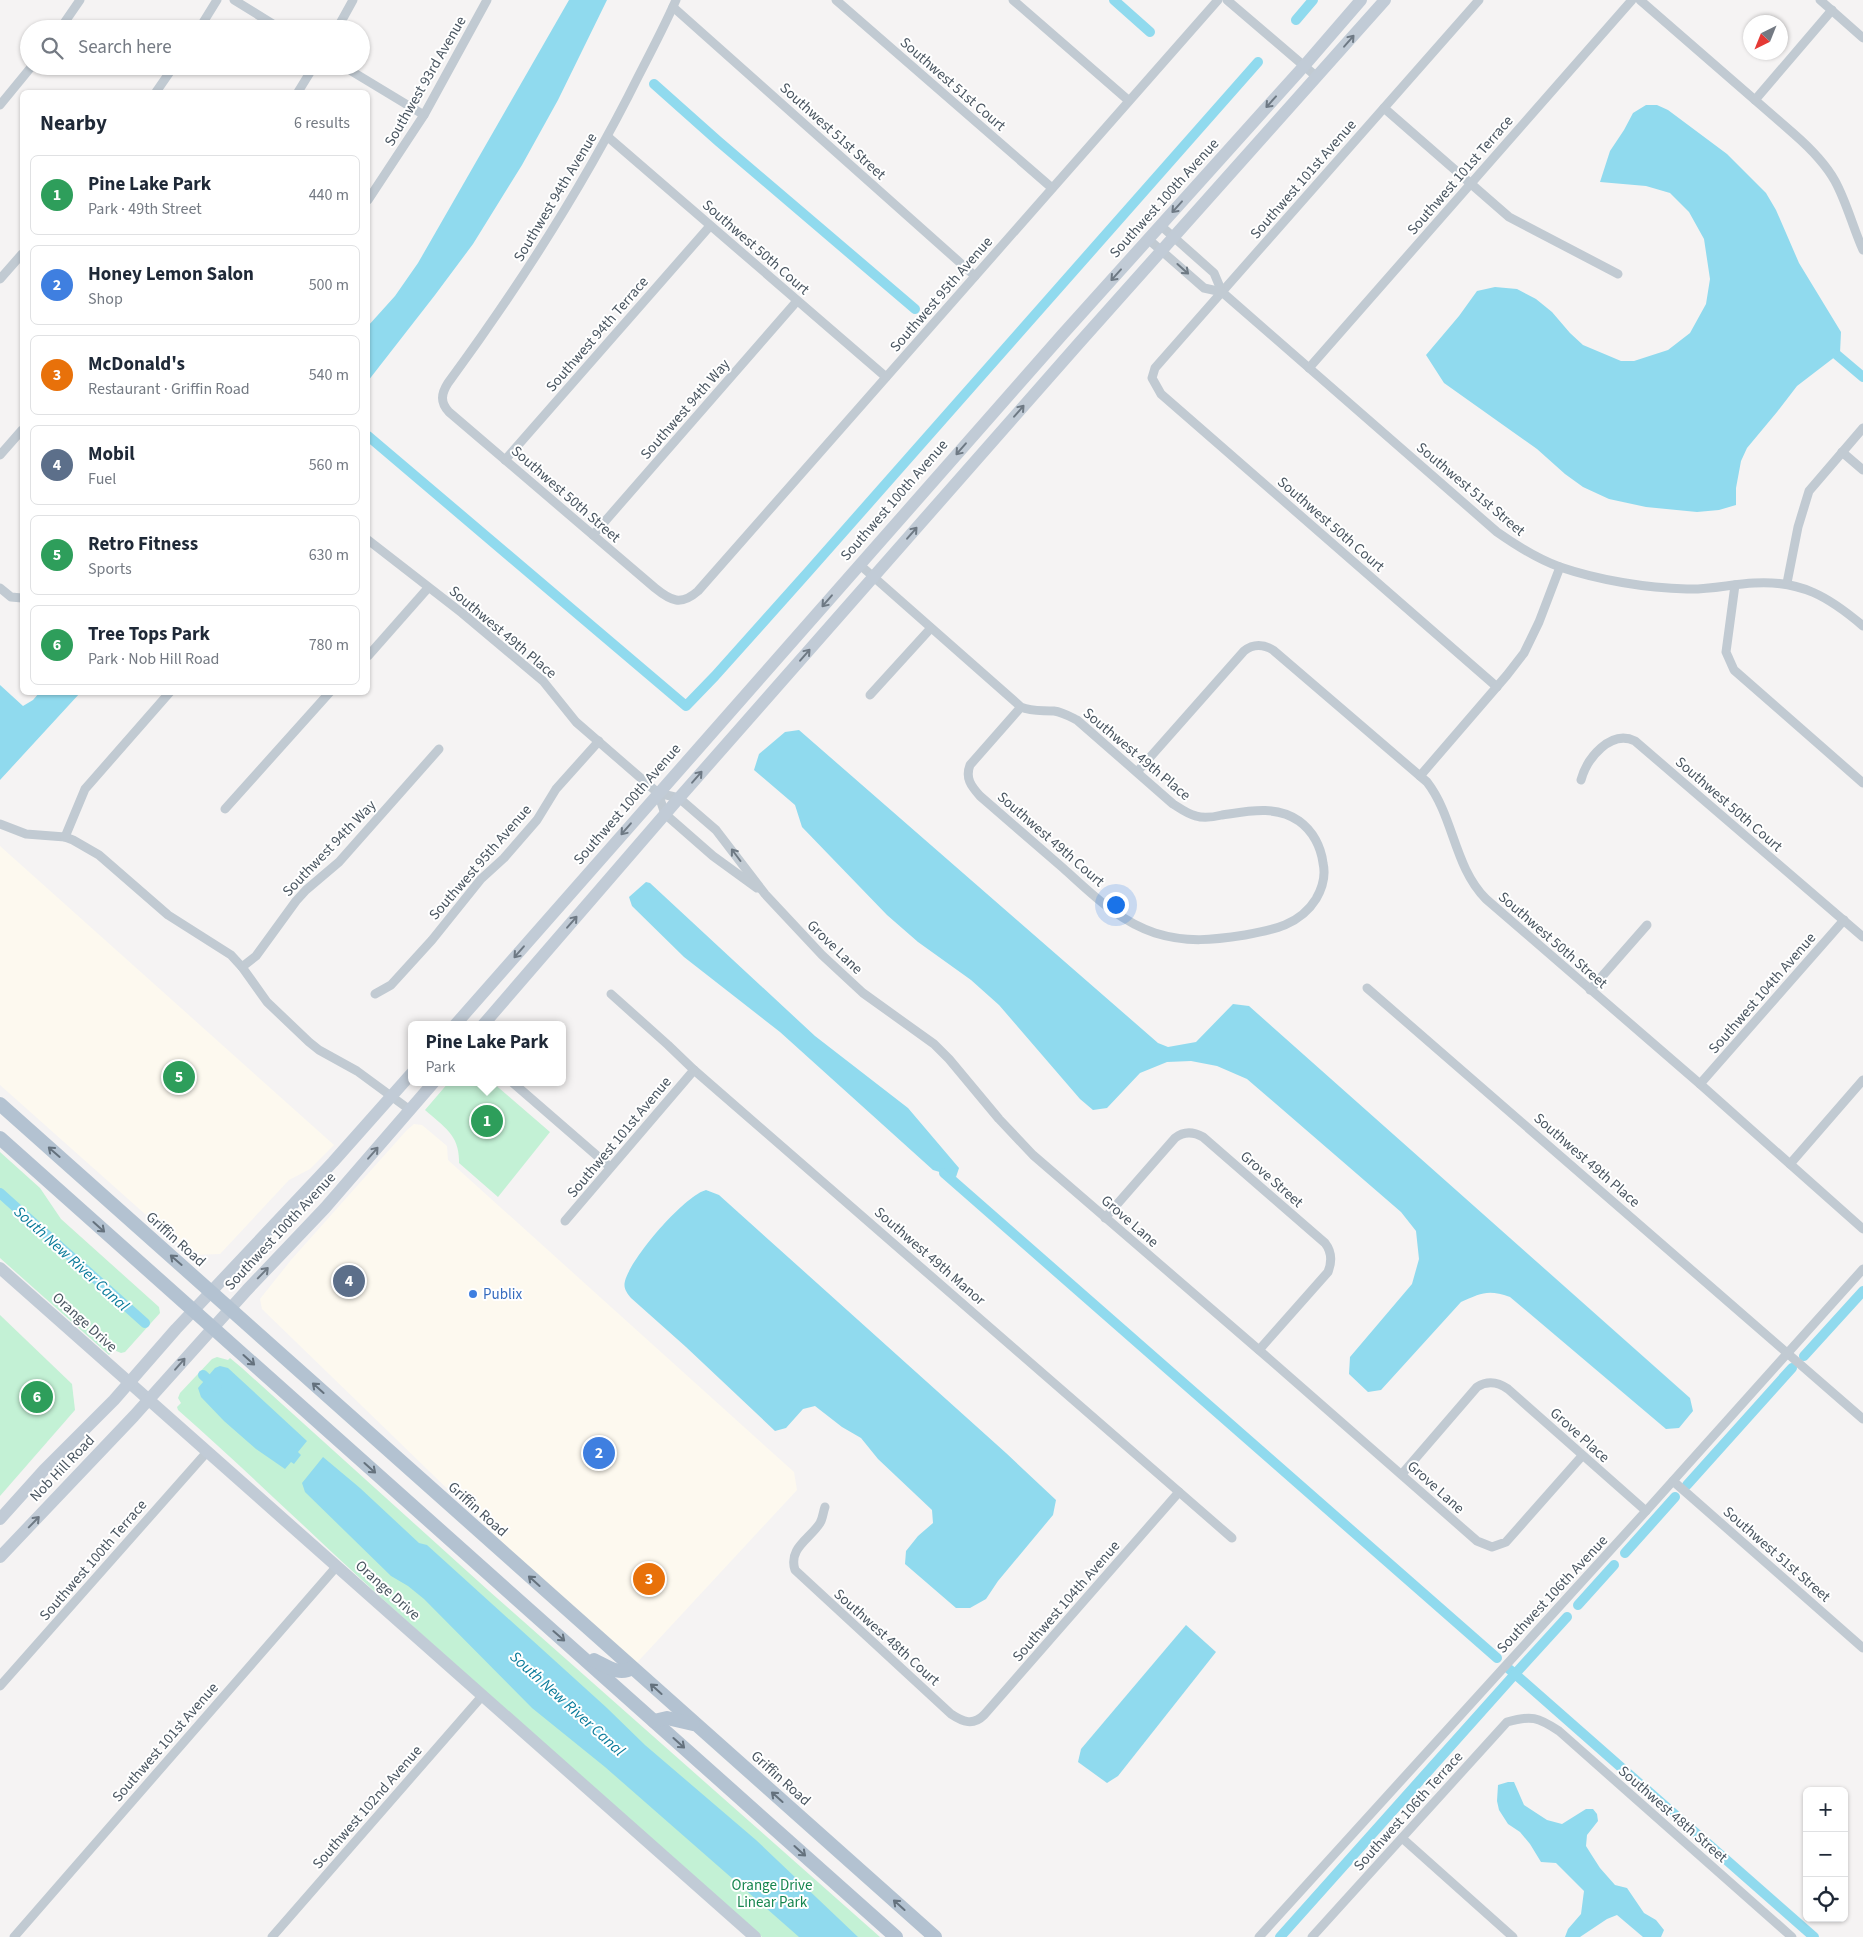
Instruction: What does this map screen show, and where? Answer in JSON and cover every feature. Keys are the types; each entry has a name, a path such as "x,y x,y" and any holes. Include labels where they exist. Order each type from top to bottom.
{"main road":[{"name":"Southwest 100th Avenue","path":"458,1021 1160,225 1361,0"},
{"path":"486,1021 679,798 1385,0"},
{"name":"Southwest 100th Avenue","path":"128,1383 408,1078"},
{"name":"Southwest 100th Avenue","path":"148,1400 230,1308 325,1208 431,1086"},
{"name":"Griffin Road","path":"0,1104 935,1937"},
{"path":"0,1138 896,1937"},
{"name":"Orange Drive","path":"0,1268 755,1937"},
{"name":"Nob Hill Road","path":"0,1519 44,1470 128,1383"},
{"name":"Nob Hill Road","path":"0,1557 148,1400"},
{"path":"578,1652 618,1672 626,1672 632,1668"},
{"path":"654,1721 667,1718 696,1725"}],"street":[{"path":"66,20 80,0"},
{"path":"204,20 217,0"},
{"path":"234,0 266,20"},
{"path":"342,20 353,0"},
{"name":"Southwest 93rd Avenue","path":"370,197 424,115 487,0"},
{"name":"Southwest 51st Court","path":"836,0 1052,188"},
{"path":"1013,0 1128,100"},
{"name":"Southwest 95th Avenue","path":"681,601 688,599 698,591 1128,100 1218,0"},
{"path":"1227,0 1317,78"},
{"name":"Southwest 101st Avenue","path":"1152,378 1152,374 1159,364 1479,0"},
{"name":"Southwest 101st Terrace","path":"1309,368 1632,0"},
{"path":"1640,0 1807,146 1827,169 1840,192 1860,237 1863,250"},
{"path":"1820,0 1863,38"},
{"name":"Southwest 94th Avenue","path":"442,398 448,383 533,262 608,137 674,4"},
{"name":"Southwest 51st Street","path":"674,4 975,276"},
{"path":"1755,100 1832,10"},
{"path":"0,105 25,75"},
{"path":"157,90 168,75"},
{"path":"299,90 308,75"},
{"path":"358,75 424,115"},
{"path":"1384,108 1470,185 1509,217 1618,274"},
{"name":"Southwest 50th Court","path":"608,137 886,377"},
{"name":"Southwest 51st Street","path":"1160,225 1214,273 1222,292 1497,532 1519,547 1560,567 1636,585 1688,589 1787,583 1811,591 1835,603 1863,626"},
{"name":"Southwest 94th Terrace","path":"504,460 710,226"},
{"name":"Southwest 51st Street","path":"1148,239 1204,288 1222,292"},
{"path":"0,279 20,256"},
{"name":"Southwest 94th Way","path":"593,535 797,301"},
{"name":"Southwest 50th Court","path":"1152,378 1160,394 1497,687"},
{"name":"Southwest 50th Street","path":"442,398 445,408 504,460 662,594 681,601"},
{"path":"1787,583 1798,527 1809,491 1863,428"},
{"path":"0,455 20,432"},
{"path":"1842,452 1863,470"},
{"name":"Southwest 49th Place","path":"370,542 462,613 543,681 568,714 658,793"},
{"path":"860,565 1021,707"},
{"path":"1420,776 1519,660 1532,637 1560,567"},
{"path":"1736,585 1726,646 1730,664 1740,676 1863,783"},
{"path":"0,588 12,597 20,598"},
{"path":"370,654 428,588"},
{"path":"870,695 931,628"},
{"name":"Southwest 50th Street","path":"1137,772 1244,651 1253,646 1264,646 1274,650 1427,782 1438,798 1466,872 1474,886 1502,914 1700,1084 1863,1229"},
{"path":"65,838 80,798 88,784 167,695"},
{"path":"225,809 327,695"},
{"name":"Southwest 49th Place","path":"1021,707 1035,711 1055,711 1066,714 1087,729 1173,804 1197,817 1207,818 1265,810 1290,815 1305,826 1314,838 1320,848 1325,872"},
{"name":"Southwest 49th Court","path":"1021,707 970,765 968,771 969,782 980,796 1124,919 1153,932 1184,939 1211,940 1273,930 1294,922 1313,904 1321,892 1325,872"},
{"name":"Southwest 50th Court","path":"1581,780 1586,766 1611,740 1623,737 1636,741 1863,937"},
{"name":"Southwest 95th Avenue","path":"375,994 391,985 432,940 481,879 504,858 537,820 556,789 599,741"},
{"name":"Southwest 94th Way","path":"242,966 256,956 296,901 339,862 439,749"},
{"path":"658,793 665,814"},
{"name":"Grove Lane","path":"658,793 679,798 716,830 786,919 863,993 934,1044 1027,1149 1477,1541 1488,1546 1496,1546 1509,1539 1582,1456"},
{"name":"Grove Lane","path":"665,814 713,856 765,894"},
{"path":"0,824 26,834 65,838 80,843 99,855 168,915 226,951 242,966 267,1002 309,1042 319,1050 357,1070 410,1110"},
{"name":"Southwest 104th Avenue","path":"1700,1084 1844,920"},
{"path":"1590,990 1647,925"},
{"name":"Southwest 49th Place","path":"1367,988 1788,1353"},
{"name":"Southwest 49th Manor","path":"611,994 694,1070 1232,1538"},
{"name":"Southwest 101st Avenue","path":"565,1221 694,1070"},
{"path":"1790,1164 1863,1080"},
{"path":"517,1086 610,1167"},
{"name":"Grove Street","path":"1106,1218 1179,1135 1186,1133 1197,1134 1203,1137 1325,1243 1329,1250 1331,1258 1328,1272 1259,1350"},
{"name":"Southwest 106th Avenue","path":"1259,1937 1863,1269"},
{"path":"1788,1353 1863,1419"},
{"name":"Grove Place","path":"1402,1474 1477,1387 1484,1383 1495,1382 1508,1389 1646,1511"},
{"name":"Southwest 100th Terrace","path":"0,1686 207,1452"},
{"name":"Southwest 51st Street","path":"1673,1481 1863,1648"},
{"name":"Southwest 104th Avenue","path":"971,1726 984,1715 1179,1492"},
{"name":"Southwest 48th Court","path":"825,1507 820,1522 793,1558 795,1570 951,1714 971,1726"},
{"name":"Southwest 101st Avenue","path":"14,1937 337,1566"},
{"name":"Southwest 102nd Avenue","path":"272,1937 482,1696"},
{"name":"Southwest 106th Terrace","path":"1312,1937 1507,1722 1532,1717"},
{"name":"Southwest 48th Street","path":"1532,1717 1543,1720 1558,1732 1792,1937"},
{"path":"1402,1838 1513,1937"}],"shaded area":[{"path":"0,846 334,1145 310,1169 289,1180 220,1254 191,1255 0,1085"},
{"path":"414,1124 422,1125 447,1146 448,1160 794,1472 797,1490 632,1668 262,1309 260,1299 291,1260"}],"green space":[{"path":"446,1086 497,1086 550,1132 498,1197 459,1163 459,1153 454,1138 450,1132 425,1110"},
{"path":"0,1152 40,1188 61,1219 159,1307 160,1313 125,1352 121,1353 114,1350 109,1355 0,1258"},
{"path":"0,1315 72,1384 75,1410 0,1496"},
{"name":"Orange Drive Linear Park","path":"217,1357 228,1360 230,1358 242,1368 489,1591 880,1937 762,1937 408,1622 178,1410 177,1407 181,1403 178,1398 180,1393 212,1359"}],"water":[{"path":"569,0 607,0 558,100 522,165 473,244 370,378 370,324 395,296 418,263"},
{"path":"1646,105 1657,105 1668,110 1727,154 1766,193 1776,210 1799,263 1841,332 1840,353 1797,386 1747,448 1741,461 1736,488 1736,505 1719,510 1697,512 1646,507 1609,499 1583,487 1537,449 1444,383 1426,355 1459,316 1477,291 1495,287 1517,289 1536,299 1552,312 1583,345 1621,361 1634,361 1668,350 1690,333 1706,304 1710,279 1704,239 1689,212 1670,193 1646,186 1600,182 1610,151 1633,113"},
{"path":"0,685 23,706 37,695 78,695 0,780"},
{"path":"799,730 1158,1043 1168,1047 1196,1042 1233,1004 1249,1006 1690,1398 1693,1411 1679,1428 1666,1429 1510,1297 1496,1293 1479,1294 1461,1302 1381,1390 1368,1392 1349,1374 1350,1357 1412,1284 1419,1259 1416,1231 1401,1212 1247,1079 1217,1066 1191,1061 1167,1062 1140,1073 1107,1108 1093,1110 1080,1099 999,1005 971,980 918,942 887,915 802,827 795,805 754,770 759,754 785,732"},
{"path":"646,882 650,883 815,1036 908,1108 959,1168 956,1177 933,1170 780,1032 684,957 632,906 629,897"},
{"path":"706,1190 719,1195 1056,1500 1053,1515 998,1581 986,1599 970,1608 956,1608 905,1564 906,1551 918,1536 933,1523 932,1510 878,1459 861,1438 842,1427 815,1406 803,1409 786,1428 775,1431 628,1294 625,1288 625,1281 629,1271 647,1244 672,1215 696,1195"},
{"path":"220,1366 228,1368 307,1441 298,1452 301,1455 294,1464 291,1462 285,1469 256,1449 224,1421 201,1397 198,1388 215,1368"},
{"path":"323,1457 360,1488 419,1543 427,1545 607,1708 645,1745 756,1840 858,1937 799,1937 605,1767 532,1708 424,1599 408,1586 391,1576 305,1492 302,1483"},
{"path":"1186,1625 1216,1652 1118,1776 1107,1783 1078,1762 1081,1749"},
{"path":"1514,1782 1524,1805 1547,1820 1562,1824 1586,1809 1593,1809 1597,1814 1598,1821 1587,1835 1586,1846 1600,1868 1615,1885 1627,1888 1644,1913 1656,1920 1664,1930 1661,1937 1643,1937 1617,1915 1607,1919 1580,1937 1565,1937 1568,1929 1581,1914 1584,1891 1556,1863 1541,1862 1520,1832 1508,1824 1499,1810 1497,1801 1498,1785"}],"waterway":[{"path":"1114,0 1150,32"},
{"path":"1296,20 1313,0"},
{"path":"370,438 686,706 808,572 1258,62"},
{"path":"654,84 915,309"},
{"path":"1837,355 1863,377"},
{"path":"944,1173 1497,1658"},
{"name":"South New River Canal","path":"0,1193 145,1323"},
{"path":"1804,1356 1863,1291"},
{"path":"1687,1485 1792,1368"},
{"name":"South New River Canal","path":"203,1375 217,1388"},
{"path":"1625,1553 1675,1497"},
{"path":"1578,1605 1614,1565"},
{"path":"1509,1669 1515,1674 1567,1617"},
{"path":"1280,1937 1515,1674 1814,1937"}],"place":[{"name":"Retro Fitness","path":"179,1077"},
{"name":"Pine Lake Park","path":"487,1121"},
{"name":"Mobil","path":"349,1281"},
{"name":"Publix","path":"473,1294"},
{"name":"Tree Tops Park","path":"37,1397"},
{"name":"Honey Lemon Salon","path":"599,1453"},
{"name":"McDonald's","path":"649,1579"}]}
